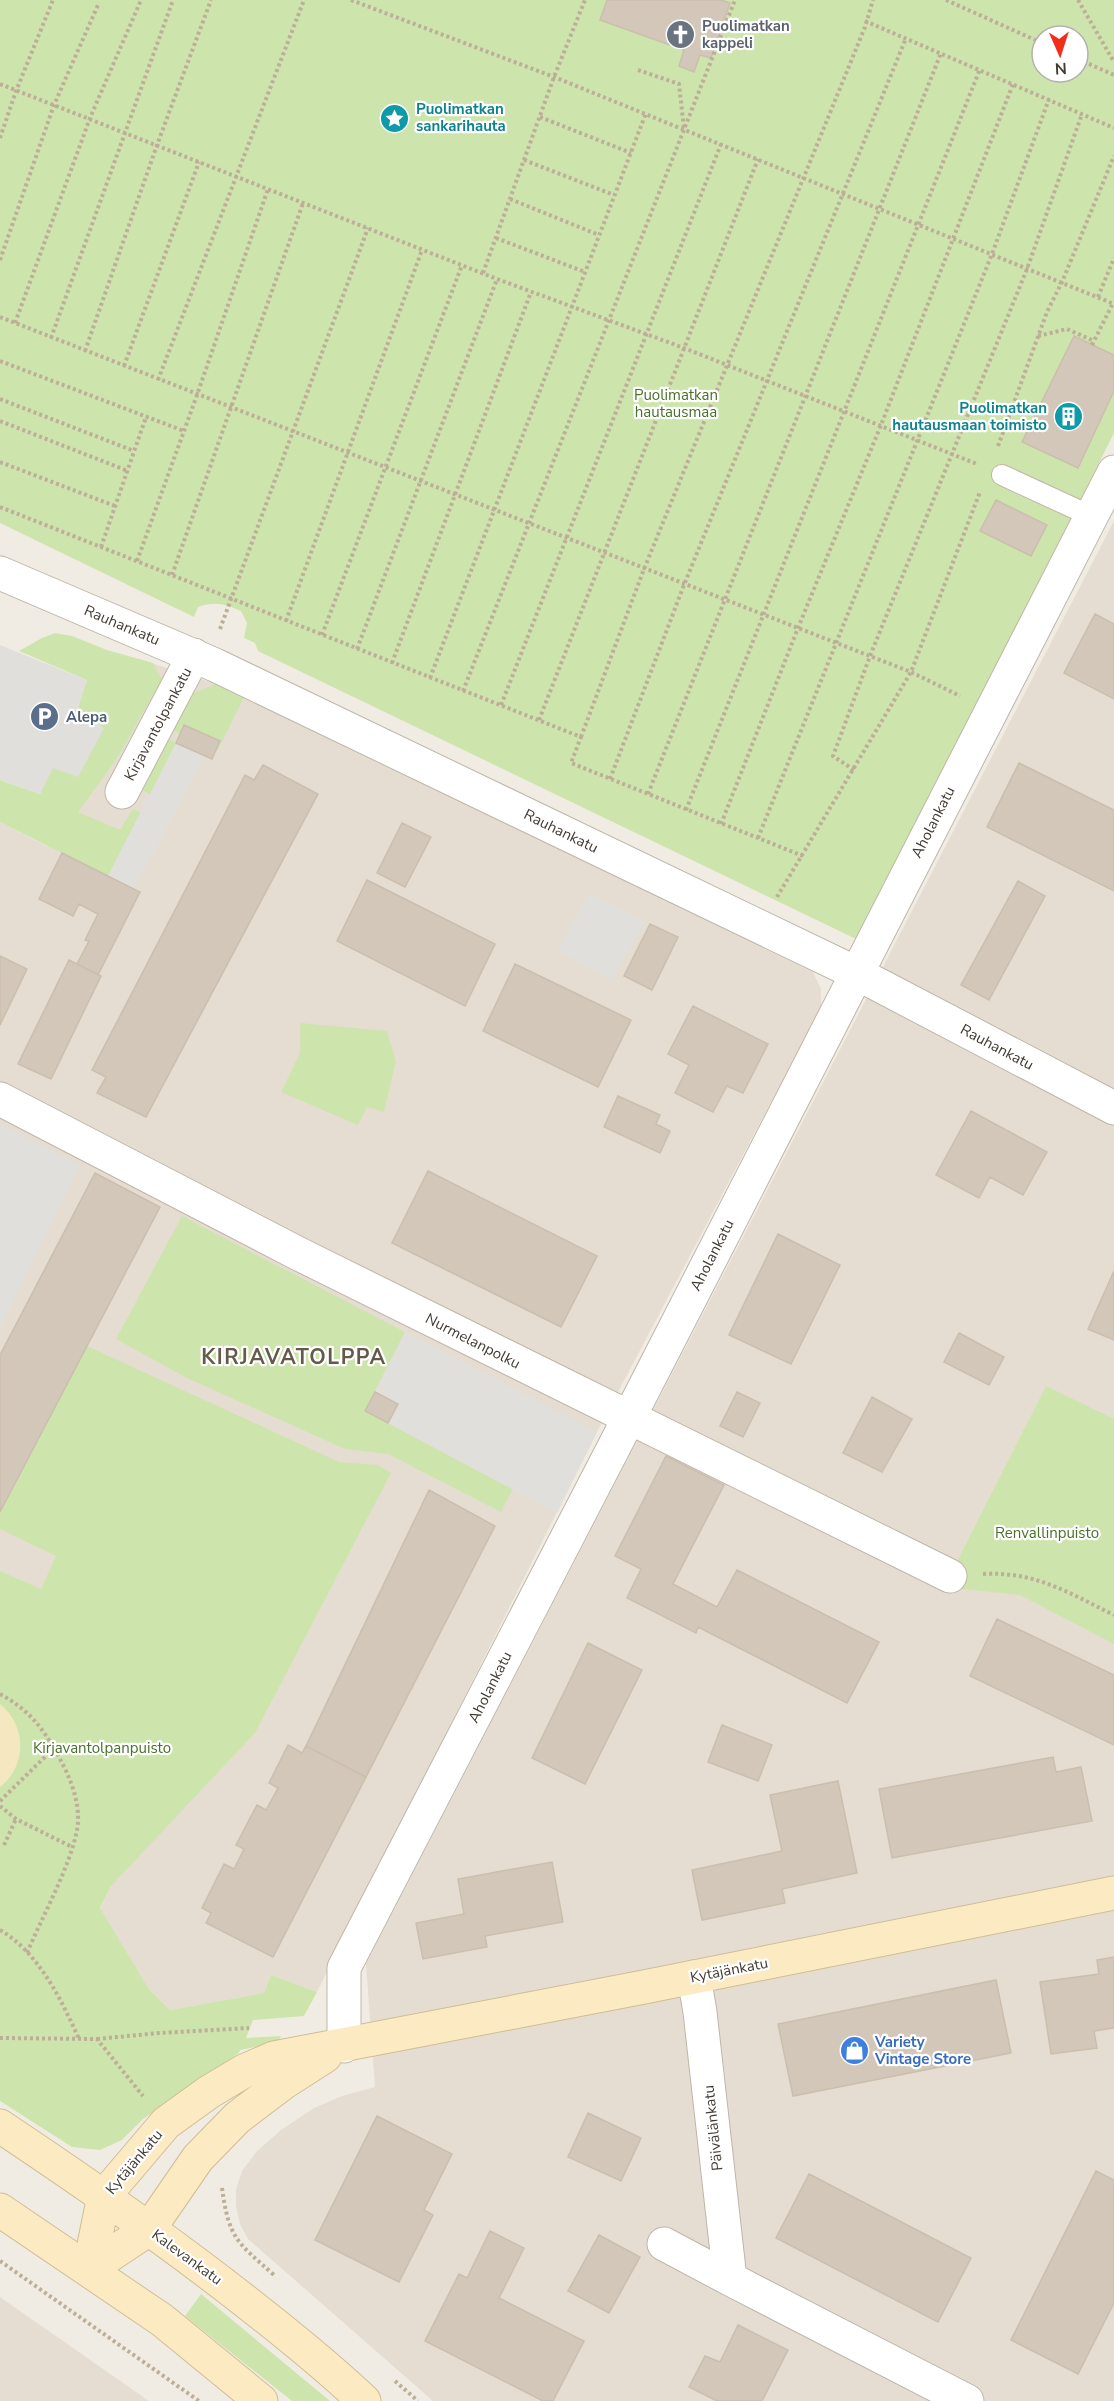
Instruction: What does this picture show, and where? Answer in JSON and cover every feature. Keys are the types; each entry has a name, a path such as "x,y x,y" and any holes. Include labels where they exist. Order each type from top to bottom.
{"street":[{"name":"Aholankatu","path":"344,2046 344,1968 629,1419 1114,472"},
{"name":"Rauhankatu","path":"0,573 205,647 856,973 1114,1108"},
{"name":"Kirjavantolpankatu","path":"122,792 205,647"},
{"name":"Nurmelanpolku","path":"0,1099 298,1254 950,1576"},
{"name":"Kytäjänkatu","path":"89,2269 104,2196 166,2123 209,2092 244,2071 274,2058 1114,1893"},
{"name":"Päivälänkatu","path":"694,1977 702,2027 729,2279"},
{"name":"Kytäjänkatu","path":"89,2269 148,2229 198,2158 237,2118 314,2061 344,2046"},
{"name":"Kalevankatu","path":"0,2126 104,2196 202,2268 325,2364 364,2401"},
{"path":"0,2210 162,2320 261,2401"},
{"path":"664,2244 967,2401"}],"lane":[{"path":"996,472 1091,516"}],"path":[{"path":"0,138 16,91 53,0"},
{"path":"15,324 90,118 141,0"},
{"path":"51,338 172,0"},
{"path":"85,351 157,145 211,0"},
{"path":"158,380 304,0"},
{"path":"351,0 646,113 1114,303 1093,343 1067,329 1038,336"},
{"path":"483,273 554,77 585,0"},
{"path":"464,691 735,0"},
{"path":"803,856 571,763 644,569 865,27 873,0"},
{"path":"1078,0 1114,62"},
{"path":"949,1 1030,38"},
{"path":"0,260 54,105 98,6"},
{"path":"865,21 1114,128"},
{"path":"610,779 684,585 906,38"},
{"path":"648,794 941,53"},
{"path":"1090,64 1114,75"},
{"path":"686,810 980,69"},
{"path":"638,70 679,84 684,129"},
{"path":"0,84 496,279 726,364 996,472"},
{"path":"721,824 881,425 1013,84"},
{"path":"758,838 992,254 1049,99"},
{"path":"429,678 646,113"},
{"path":"854,770 833,756 870,656 1027,269 1082,114"},
{"path":"540,117 631,153"},
{"path":"501,705 721,144"},
{"path":"776,900 911,672 996,472 1038,336 1114,156"},
{"path":"539,720 758,159"},
{"path":"525,160 614,195"},
{"path":"124,366 199,162"},
{"path":"136,561 197,395 268,189"},
{"path":"510,200 599,234"},
{"path":"172,575 303,203"},
{"path":"205,647 231,598 368,228"},
{"path":"496,238 585,272"},
{"path":"285,621 422,250"},
{"path":"1098,297 1114,258"},
{"path":"322,635 462,265"},
{"path":"357,649 496,279"},
{"path":"392,663 531,292"},
{"path":"0,317 385,469 911,672 961,696"},
{"path":"0,361 184,431"},
{"path":"0,399 134,452"},
{"path":"101,547 146,417"},
{"path":"0,421 128,471"},
{"path":"0,462 115,506"},
{"path":"0,507 581,737"},
{"path":"950,1576 1004,1573 1039,1579 1114,1615"},
{"path":"0,1694 17,1704 42,1728 65,1767 76,1802 77,1828 72,1847 27,1953"},
{"path":"0,1801 54,1748"},
{"path":"0,1806 16,1819 72,1847"},
{"path":"4,1845 16,1819"},
{"path":"0,1930 17,1940 27,1953 61,2000 79,2039"},
{"path":"222,2187 226,2179"},
{"path":"0,2261 198,2401"}],"shaded area":[{"path":"1114,521 1114,2401 433,2401 248,2239 240,2224 236,2206 236,2189 242,2171 257,2151 281,2130 314,2108 342,2096 375,2087 366,1964"},
{"name":"Alepa","path":"0,645 87,680 78,707 104,728 78,777 53,768 40,794 0,780"},
{"path":"139,659 216,684 244,697 813,972 821,989 821,1007 597,1432 317,1992 271,1975 264,1993 170,2010 149,1989 100,1909 111,1886 0,1597 0,822 47,846"},
{"path":"176,743 204,756 134,889 108,876"},
{"path":"590,894 645,922 611,980 557,950"},
{"path":"0,1124 80,1165 0,1327"},
{"path":"405,1332 597,1432 557,1513 388,1423 398,1404 375,1392"},
{"path":"0,2297 149,2401 0,2401"}],"green space":[{"name":"Puolimatkan hautausmaa","path":"0,0 1114,0 1114,433 858,940 258,651 255,643 244,638 247,623 241,611 225,605 210,604 198,607 194,617 0,523"},
{"path":"55,633 72,636 107,650 153,663 162,679 116,760 78,812 120,830 133,809 141,813 108,876 0,822 0,780 40,794 78,707 87,680 19,651"},
{"path":"216,684 244,697 218,750 184,725 180,734 168,728 188,695"},
{"path":"163,736 176,743 150,795 136,785"},
{"path":"300,1023 387,1031 396,1061 384,1112 367,1107 358,1125 281,1092 300,1053"},
{"path":"182,1216 405,1332 365,1411 513,1489 501,1512 388,1454 345,1449 187,1378 116,1339"},
{"name":"Kirjavantolpanpuisto","path":"87,1346 339,1462 378,1465 391,1473 255,1733 111,1886 100,1908 149,1989 170,2010 264,1993 271,1975 317,1992 304,2016 253,2020 246,2038 281,2036 278,2042 240,2050 239,2053 143,2119 122,2140 100,2150 72,2147 0,2101 0,1571 41,1589 56,1556 0,1529 0,1512"},
{"name":"Renvallinpuisto","path":"1046,1386 1114,1419 1114,1644 1020,1595 944,1587"},
{"path":"201,2294 330,2401 292,2401 185,2316"}],"sand":[{"path":"0,1704 15,1723 20,1745 15,1768 0,1787"}],"building":[{"name":"Puolimatkan kappeli","path":"607,0 721,0 730,3 711,58 700,55 694,72 679,66 684,50 600,20"},
{"name":"Puolimatkan hautausmaan toimisto","path":"1074,336 1114,355 1114,391 1078,468 1022,442"},
{"path":"996,500 1047,525 1031,556 980,531"},
{"path":"1095,614 1114,624 1114,699 1064,673"},
{"path":"184,725 220,741 212,759 176,743"},
{"path":"1019,763 1114,810 1114,891 987,827"},
{"path":"263,765 318,794 146,1117 97,1093 106,1077 92,1070 245,775 254,780"},
{"path":"402,823 431,837 405,887 377,873"},
{"path":"62,853 140,892 98,975 77,964 89,941 85,940 98,914 79,904 73,916 39,899"},
{"path":"367,880 495,944 465,1006 337,941"},
{"path":"1018,881 1045,896 989,1000 961,985"},
{"path":"650,924 678,937 652,990 624,976"},
{"path":"0,956 27,969 0,1025"},
{"path":"69,960 101,976 51,1079 18,1064"},
{"path":"515,964 631,1020 598,1087 483,1031"},
{"path":"693,1006 768,1044 743,1093 727,1086 713,1112 675,1093 689,1065 668,1054"},
{"path":"618,1096 660,1115 656,1124 670,1131 660,1153 604,1127"},
{"path":"971,1111 1047,1152 1023,1195 990,1177 979,1198 936,1175"},
{"path":"428,1171 597,1256 561,1327 392,1243"},
{"path":"95,1173 160,1207 0,1512 0,1355"},
{"path":"778,1234 840,1265 791,1364 729,1335"},
{"path":"1114,1271 1114,1340 1088,1329"},
{"path":"959,1333 1004,1357 989,1385 944,1362"},
{"path":"375,1392 398,1404 388,1423 365,1411"},
{"path":"737,1392 760,1403 743,1437 720,1426"},
{"path":"872,1397 912,1419 882,1472 843,1453"},
{"path":"666,1456 724,1485 673,1584 717,1607 737,1570 879,1642 847,1703 698,1627 696,1633 627,1598 641,1569 615,1556"},
{"path":"429,1490 495,1526 366,1777 306,1746"},
{"path":"997,1619 1114,1675 1114,1745 970,1676"},
{"path":"588,1643 642,1670 585,1784 532,1758"},
{"path":"722,1725 772,1745 758,1781 708,1762"},
{"path":"288,1745 302,1753 306,1746 366,1777 273,1957 206,1923 211,1913 202,1908 224,1864 234,1869 244,1849 236,1845 257,1805 266,1810 278,1788 269,1783"},
{"path":"1053,1757 1056,1772 1081,1767 1092,1821 892,1858 879,1789"},
{"path":"838,1781 857,1873 782,1889 785,1903 702,1920 692,1870 782,1851 770,1795"},
{"path":"552,1862 563,1922 485,1936 487,1947 423,1959 416,1923 464,1914 458,1879"},
{"path":"1114,1957 1114,2028 1094,2031 1097,2048 1051,2054 1040,1982 1099,1974 1097,1960"},
{"path":"996,1980 1011,2053 793,2096 778,2024"},
{"path":"588,2113 641,2138 621,2181 568,2157"},
{"path":"377,2116 452,2154 424,2210 433,2215 399,2282 315,2240"},
{"path":"1096,2171 1114,2180 1114,2303 1078,2374 1011,2340"},
{"path":"809,2174 971,2258 938,2322 776,2238"},
{"path":"490,2231 524,2248 499,2298 584,2341 553,2401 543,2401 425,2341 459,2274 467,2278"},
{"path":"599,2235 640,2257 609,2313 568,2291"},
{"path":"738,2325 788,2350 762,2401 717,2401 689,2387 705,2356 720,2362"}],"place":[{"name":"Puolimatkan kappeli","path":"681,35"},
{"name":"Puolimatkan sankarihauta","path":"395,118"},
{"name":"Puolimatkan hautausmaan toimisto","path":"1068,417"},
{"name":"Alepa","path":"45,717"},
{"name":"Variety Vintage Store","path":"854,2051"}],"district":[{"name":"KIRJAVATOLPPA","path":"294,1357"}]}
